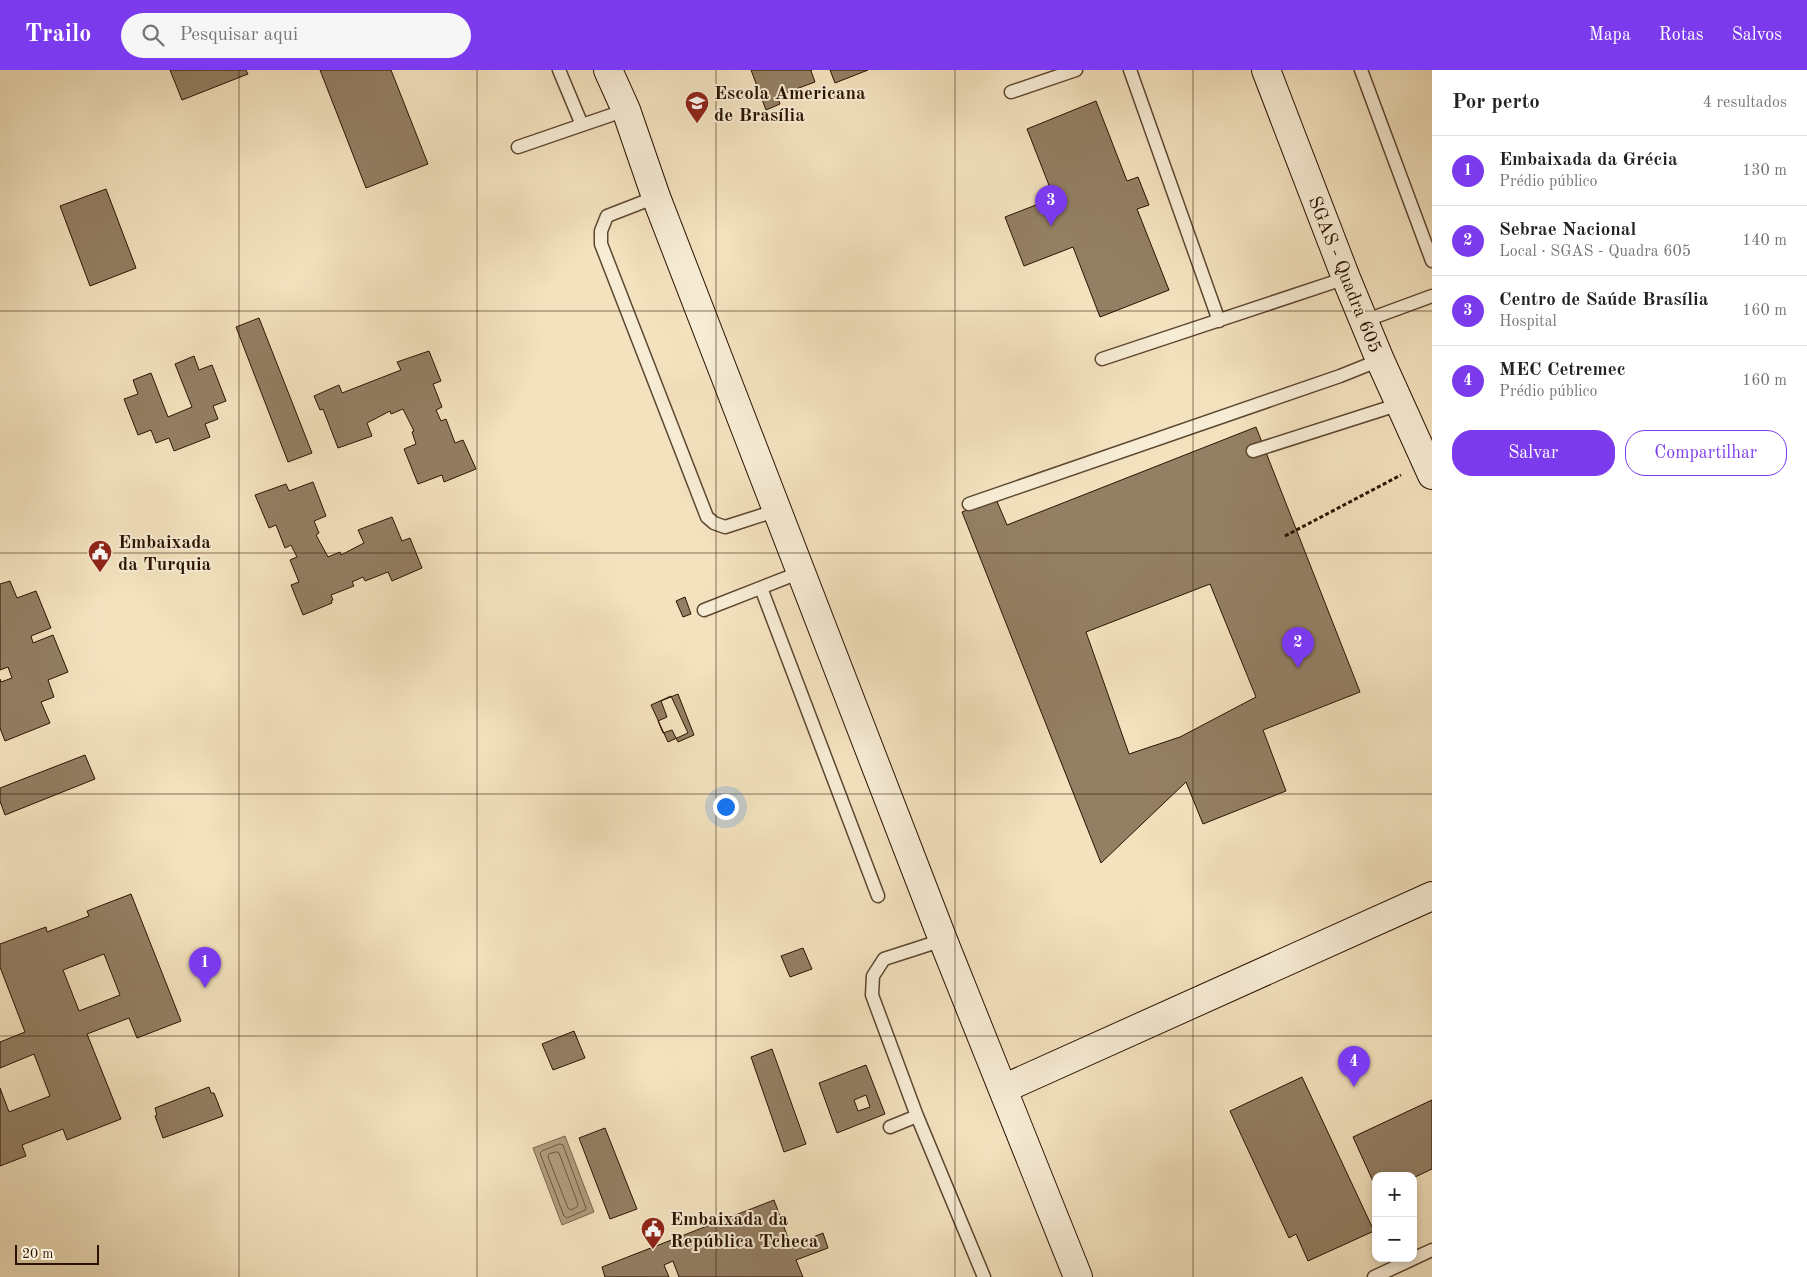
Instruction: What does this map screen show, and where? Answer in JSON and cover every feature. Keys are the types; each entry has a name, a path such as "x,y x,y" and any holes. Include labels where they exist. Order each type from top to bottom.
{"street":[{"path":"608,70 626,110 656,196 944,940 1078,1277"},
{"name":"SGAS - Quadra 605","path":"1266,70 1346,278 1429,469"},
{"path":"1003,1089 1432,896"}],"lane":[{"path":"559,70 582,125"},
{"path":"1011,92 1076,70"},
{"path":"1130,70 1219,321"},
{"path":"1361,70 1432,261"},
{"path":"518,147 626,110"},
{"path":"656,196 607,216 601,231 601,244 707,517 714,524 725,527 778,510"},
{"path":"1102,359 1346,278"},
{"path":"1364,321 1432,296"},
{"path":"969,504 1331,379 1380,360"},
{"path":"1253,451 1400,404"},
{"path":"704,610 801,572"},
{"path":"761,588 878,896"},
{"path":"944,940 884,959 872,976 872,995 917,1116 984,1277"},
{"path":"890,1127 917,1116"},
{"path":"1374,1277 1432,1250"}],"path":[{"path":"1284,536 1429,469"}],"water":[{"path":"565,1136 594,1212 562,1225 533,1148"}],"building":[{"path":"170,70 246,70 248,74 182,100"},
{"path":"320,70 391,70 428,164 366,188"},
{"path":"751,70 812,70 815,82 777,96 780,104 766,110"},
{"path":"830,70 868,70 835,83"},
{"path":"1096,101 1127,181 1138,177 1149,205 1137,209 1169,290 1100,317 1073,247 1024,266 1005,217 1054,198 1027,129"},
{"path":"106,189 136,268 90,286 60,206"},
{"path":"259,318 312,453 288,462 236,327"},
{"path":"429,351 441,381 433,384 442,407 436,410 441,421 446,419 455,443 463,440 476,469 444,482 442,475 418,484 404,449 416,444 412,432 414,431 403,409 391,414 390,411 367,423 372,436 338,448 323,409 320,410 314,396 339,385 342,393 401,370 397,362"},
{"path":"194,356 199,370 212,365 226,401 213,406 218,419 205,424 210,437 174,451 169,438 156,443 151,430 138,435 124,399 138,394 133,380 151,373 168,417 192,407 175,364"},
{"path":"1256,427 1360,692 1263,730 1286,791 1203,824 1186,782 1101,863 962,512 996,499 1007,525","holes":["1210,584 1256,697 1180,737 1129,754 1086,632"]},
{"path":"313,482 326,516 314,521 319,533 316,535 328,557 340,552 341,555 364,543 358,530 392,517 402,541 410,538 422,568 392,581 388,572 365,581 363,577 352,582 354,586 331,595 332,603 303,615 291,585 299,582 290,560 297,557 291,545 285,548 276,525 269,528 255,495 286,484 289,491"},
{"path":"10,581 17,598 36,591 51,628 31,636 33,643 53,635 68,672 48,680 54,697 41,702 50,723 5,741 0,728 0,679 1,682 12,678 8,667 0,670 0,584"},
{"path":"685,597 691,614 683,617 676,601"},
{"path":"678,694 694,735 678,742 672,730 663,733 658,721 667,717 661,701"},
{"path":"671,696 688,733 668,742 651,705"},
{"path":"85,755 95,779 5,815 0,801 0,788"},
{"path":"131,894 181,1021 137,1038 129,1018 87,1034 121,1119 67,1140 63,1129 22,1145 26,1156 0,1166 0,1088 9,1112 50,1096 34,1054 0,1068 0,1042 25,1032 0,967 0,944 46,927 47,932 89,916 87,911","holes":["104,954 120,995 79,1011 63,970"]},
{"path":"803,948 812,969 790,977 781,956"},
{"path":"574,1031 585,1058 553,1070 542,1044"},
{"path":"772,1049 806,1144 784,1152 751,1057"},
{"path":"866,1065 885,1114 837,1133 819,1083","holes":["866,1095 870,1107 858,1111 854,1100"]},
{"path":"1302,1077 1372,1227 1372,1232 1308,1261 1296,1234 1289,1238 1230,1111"},
{"path":"209,1087 211,1093 214,1093 223,1116 163,1138 155,1116 157,1115 155,1108"},
{"path":"1432,1100 1432,1169 1417,1176 1417,1172 1372,1172 1372,1179 1353,1137"},
{"path":"605,1128 637,1209 610,1219 579,1138"},
{"path":"774,1200 791,1246 823,1233 828,1248 796,1260 803,1277 679,1277 673,1261 664,1265 669,1277 605,1277 602,1267"}],"place":[{"name":"Escola Americana de Brasília","path":"697,124"},
{"name":"Centro de Saúde Brasília","path":"1051,226"},
{"name":"Embaixada da Turquia","path":"100,573"},
{"name":"Sebrae Nacional","path":"1298,668"},
{"name":"Embaixada da Grécia","path":"205,988"},
{"name":"MEC Cetremec","path":"1354,1087"},
{"name":"Embaixada da República Tcheca","path":"653,1250"}]}
